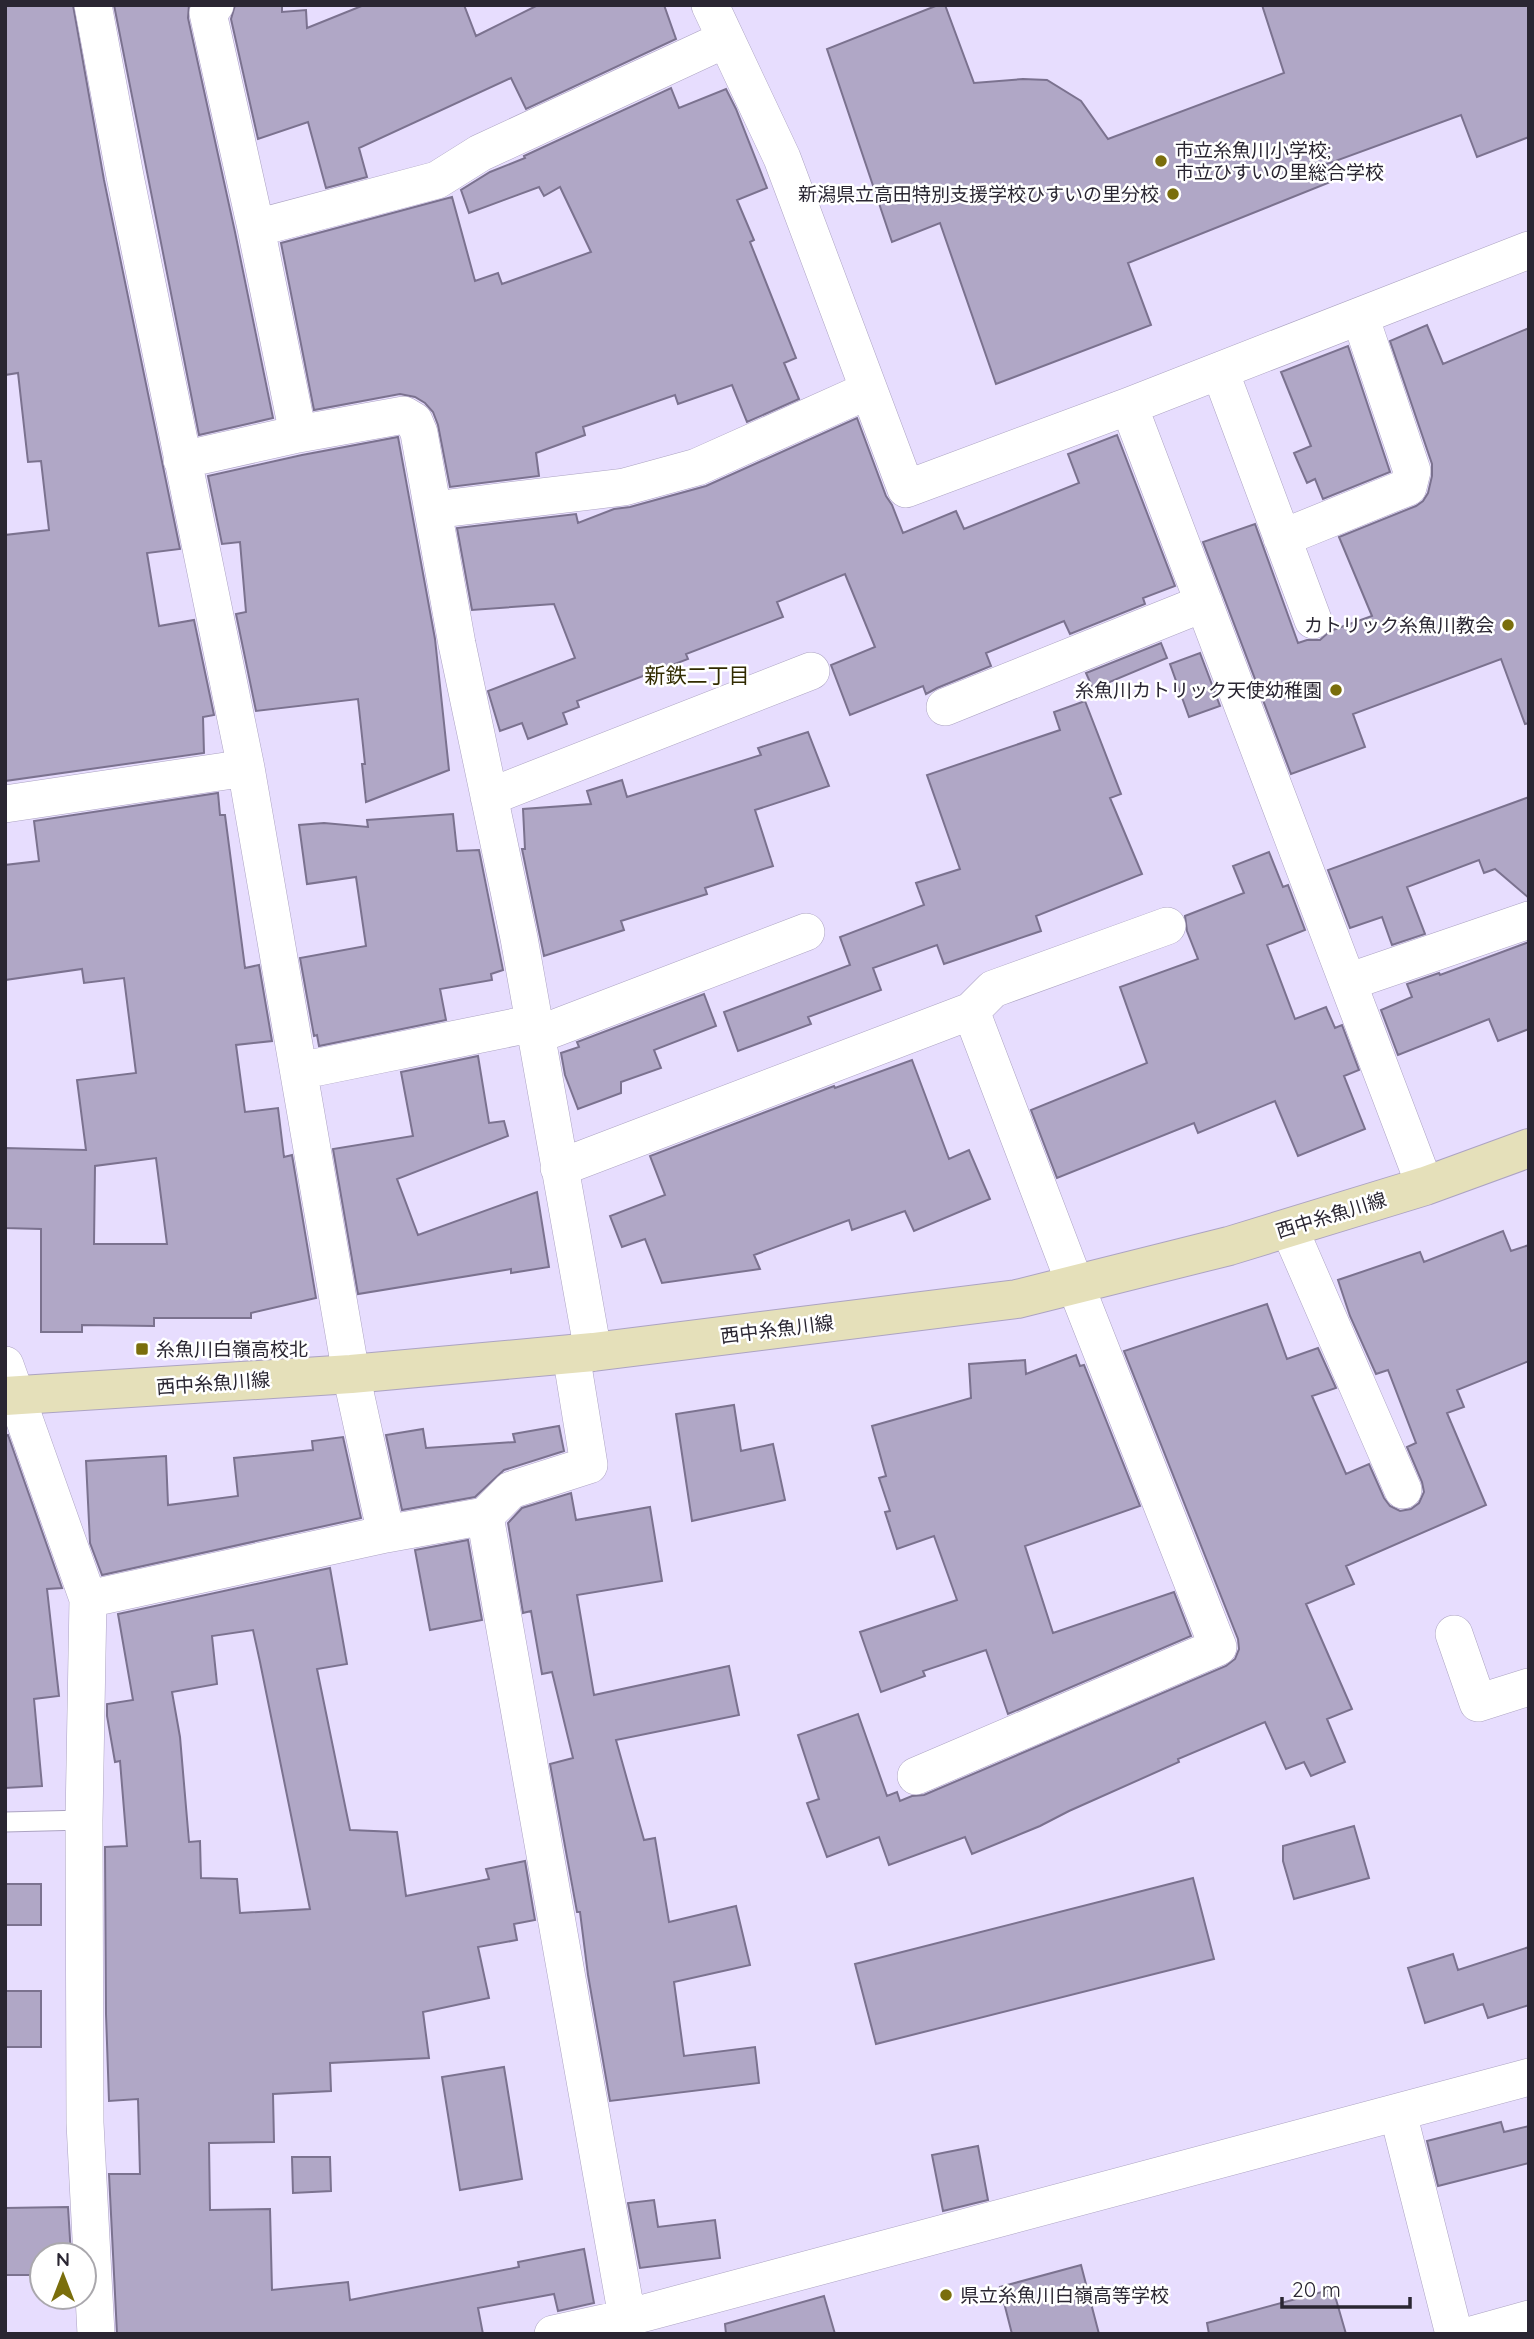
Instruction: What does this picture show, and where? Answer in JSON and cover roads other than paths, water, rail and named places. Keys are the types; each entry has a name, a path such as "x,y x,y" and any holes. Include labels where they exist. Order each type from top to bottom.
{"main road":[{"name":"西中糸魚川線","path":"9,1386 351,1374 582,1353 1017,1299 1229,1246 1425,1186 1529,1148"}],"street":[{"path":"93,5 182,460 246,768 351,1374 386,1534"},
{"path":"215,5 208,13 298,434"},
{"path":"710,5 782,158 906,489 1129,406 1529,250"},
{"path":"256,228 437,180 480,153 726,39"},
{"path":"1282,538 1408,486 1412,471 1360,316"},
{"path":"1220,371 1313,620"},
{"path":"433,510 624,486 697,467 869,390"},
{"path":"1129,406 1425,1186"},
{"path":"88,1599 386,1534 485,1516 512,1490 589,1465 582,1353 559,1168 519,938 419,433 414,421 404,415 298,434 182,460"},
{"path":"946,707 1204,603"},
{"path":"489,797 811,671"},
{"path":"5,804 246,768"},
{"path":"1348,982 1529,920"},
{"path":"559,1168 971,1011 993,989 1167,926"},
{"path":"299,1071 536,1029 806,932"},
{"path":"916,1776 1218,1647 1074,1284 971,1011"},
{"path":"1289,1228 1403,1490"},
{"path":"9,1386 88,1599 84,1820 85,2123 96,2334"},
{"path":"485,1516 628,2326"},
{"path":"1454,1634 1478,1703 1529,1687"},
{"path":"553,2334 628,2326 1529,2077"},
{"path":"1398,2113 1454,2334"},
{"path":"1475,2334 1529,2319"}],"lane":[{"path":"5,1822 84,1820"}],"place":[{"name":"市立糸魚川小学校; 市立ひすいの里総合学校","path":"1161,161"},
{"name":"新潟県立高田特別支援学校ひすいの里分校","path":"1173,194"},
{"name":"カトリック糸魚川教会","path":"1508,625"},
{"name":"糸魚川カトリック天使幼稚園","path":"1336,690"},
{"name":"糸魚川白嶺高校北","path":"142,1349"},
{"name":"県立糸魚川白嶺高等学校","path":"946,2295"}],"district":[{"name":"新鉄二丁目","path":"697,676"}]}
